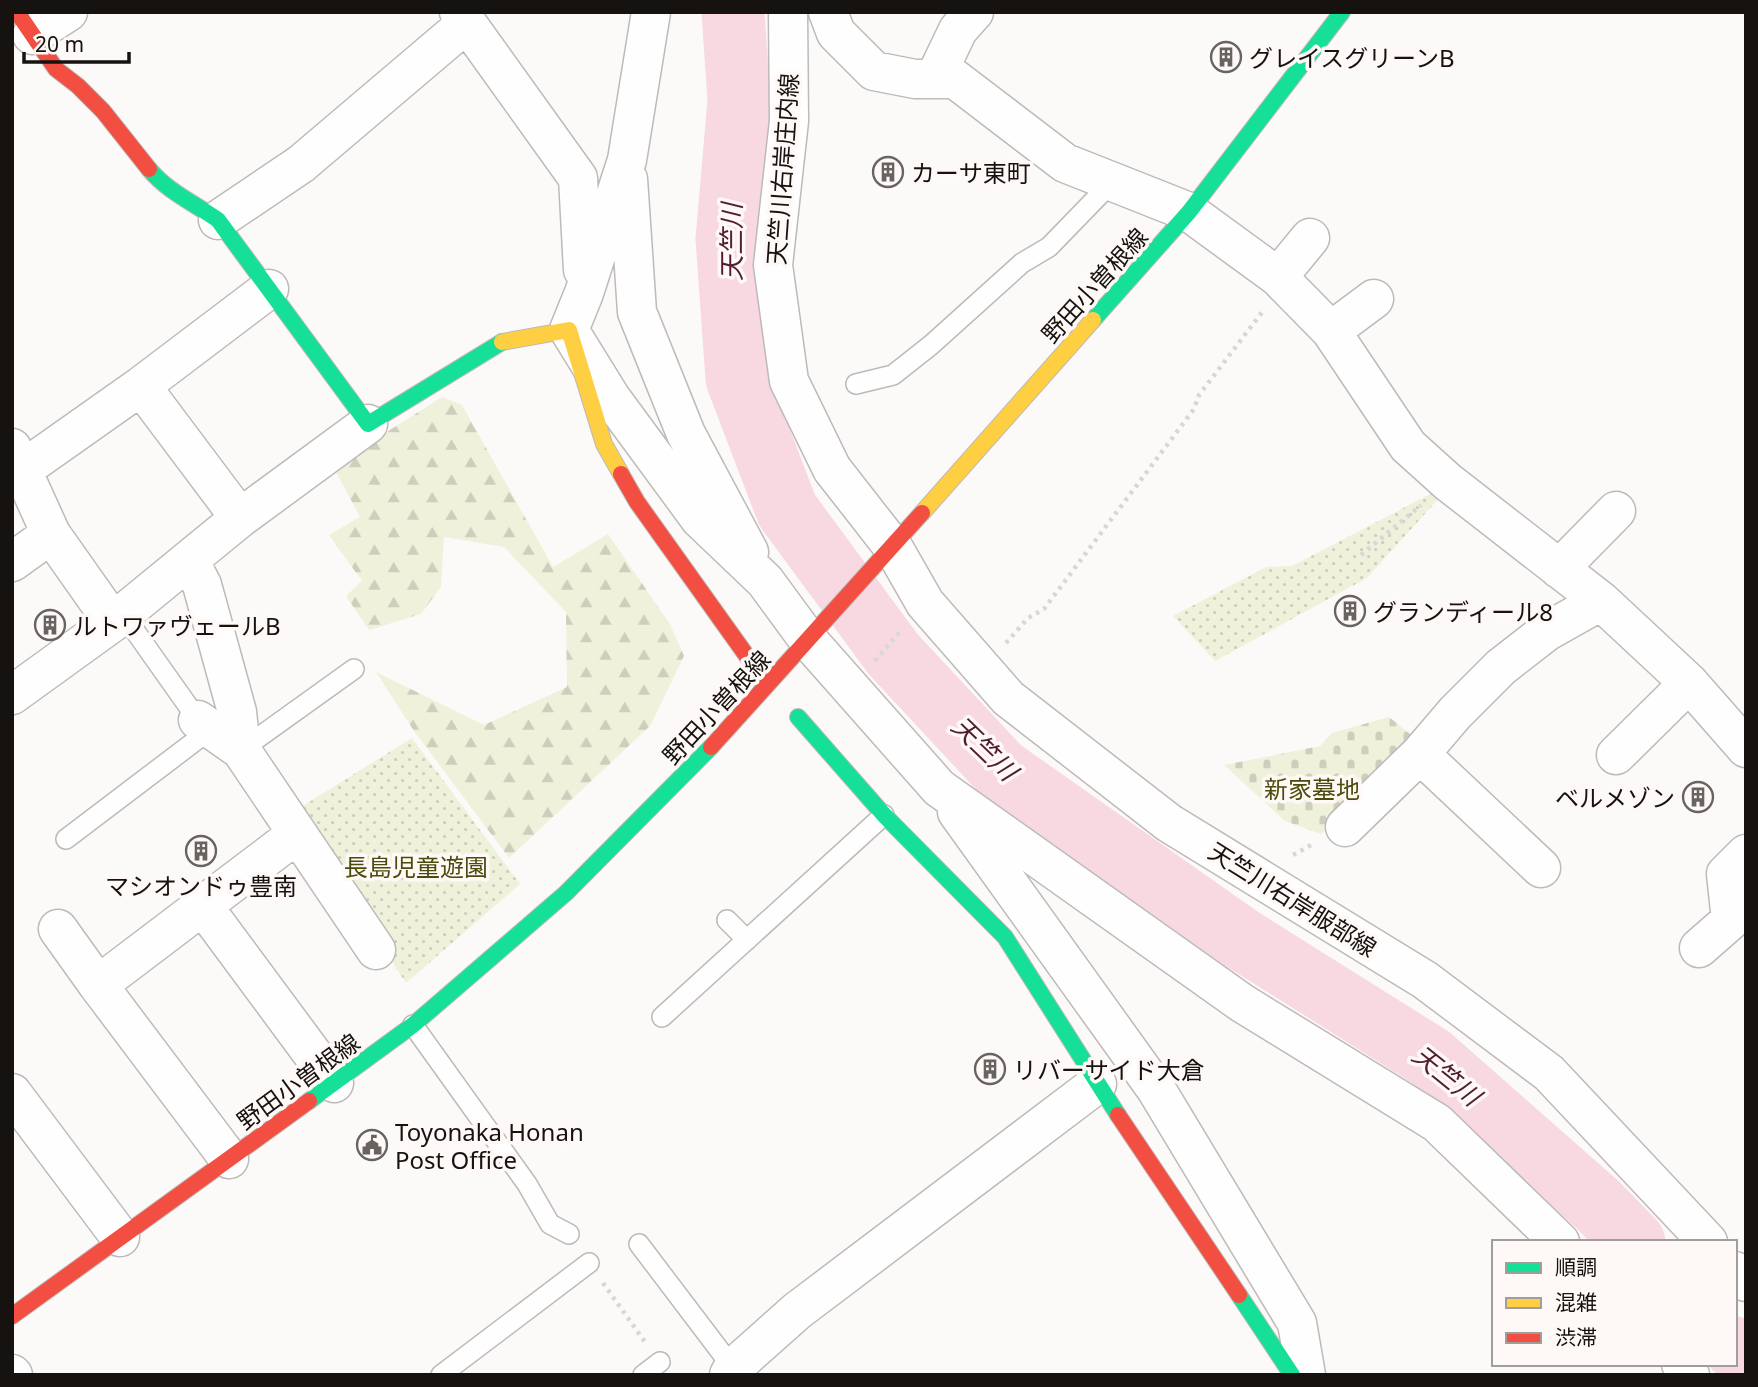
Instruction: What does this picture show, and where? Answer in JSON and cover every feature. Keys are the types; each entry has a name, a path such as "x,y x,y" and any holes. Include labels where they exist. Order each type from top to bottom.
{"street":[{"path":"68,12 24,24 56,69 103,111 158,180 170,191 218,220 368,424"},
{"path":"651,12 627,160 584,293 569,330 604,444 637,502 749,659"},
{"name":"天竺川右岸庄内線","path":"788,12 789,121 773,265 789,381 832,469 885,555"},
{"path":"828,12 836,33 874,71 915,79 955,79 1065,163 1189,212 1281,280 1331,331 1408,446 1448,482 1601,601 1689,682 1746,748"},
{"path":"935,78 958,30 974,12"},
{"name":"野田小曽根線","path":"12,1316 413,1026 566,893 715,743 815,634 1189,212 1342,12"},
{"path":"218,220 302,164 463,18 578,178 584,293"},
{"path":"627,160 637,312 686,434 765,581"},
{"path":"1281,280 1310,238"},
{"path":"118,618 51,534 17,459 141,386 269,289"},
{"path":"1331,331 1374,299"},
{"path":"569,330 611,398 700,519 765,581 815,634 939,788 1156,1088 1297,1323 1306,1375"},
{"path":"12,695 118,618 240,518 368,424 506,340 569,330"},
{"path":"141,386 240,518"},
{"path":"1559,569 1616,511"},
{"path":"12,562 51,534"},
{"name":"天竺川右岸服部線","path":"885,555 1007,698 1168,822 1425,980 1549,1073 1706,1240"},
{"path":"189,559 202,586 237,712 217,733 297,834 376,950"},
{"path":"1345,827 1420,754 1455,713 1501,667 1546,632 1601,601"},
{"path":"1616,755 1689,682"},
{"path":"797,717 884,815 1005,937 1097,1084 1292,1375"},
{"path":"1420,754 1541,868"},
{"path":"939,788 1242,1003 1437,1123 1558,1240"},
{"path":"98,985 297,834"},
{"path":"1699,948 1731,920 1726,874 1746,854"},
{"path":"203,905 334,1083"},
{"path":"58,929 229,1159"},
{"path":"731,1371 797,1311 1097,1084"},
{"path":"12,1093 120,1237"}],"lane":[{"path":"856,384 893,375 931,345 1021,263 1049,247 1113,181"},
{"path":"118,618 217,733"},
{"path":"66,839 217,733 354,669"},
{"path":"662,1017 884,815"},
{"path":"727,920 747,940"},
{"path":"413,1026 527,1184 550,1224 569,1234"},
{"path":"639,1244 731,1371"},
{"path":"440,1375 589,1264"},
{"path":"643,1375 660,1362"}],"path":[{"path":"1002,649 1028,618 1044,609 1194,409 1199,395 1281,280"},
{"path":"1361,555 1448,482"},
{"path":"868,668 905,626"},
{"path":"1256,876 1345,827"},
{"path":"589,1264 660,1362"}],"green space":[{"path":"442,397 462,405 553,567 608,534 670,624 684,656 650,726 509,858 414,731 376,672 484,725 567,687 566,612 504,547 444,537 441,587 421,614 369,630 346,596 362,581 329,535 360,517 333,466"},
{"path":"1436,491 1441,496 1367,578 1215,661 1173,616 1266,567 1292,566"},
{"name":"新家墓地","path":"1389,717 1419,741 1321,834 1285,821 1224,765 1320,746 1332,733"},
{"name":"長島児童遊園","path":"412,738 520,884 406,983 293,812"}],"waterway":[{"name":"天竺川","path":"733,12 739,101 727,239 737,379 787,510 893,654 1000,769 1242,939 1430,1057 1598,1205 1632,1240"},
{"name":"天竺川","path":"1737,1350 1746,1359"}],"traffic: fast":[{"path":"1093,320 1189,212 1342,12"},
{"path":"149,169 173,191 218,220 368,424 502,342"},
{"path":"798,717 884,815 1005,937 1118,1115"},
{"path":"309,1101 413,1025 566,893 711,747"},
{"path":"1239,1295 1292,1375"}],"traffic: slow":[{"path":"922,513 1093,320"},
{"path":"502,342 569,330 604,444 621,474"}],"traffic: jam":[{"path":"17,12 56,69 103,111 149,169"},
{"path":"621,474 637,502 749,659"},
{"path":"711,747 922,513"},
{"path":"12,1316 309,1101"},
{"path":"1118,1115 1239,1295"}],"place":[{"name":"グレイスグリーンB","path":"1226,57"},
{"name":"カーサ東町","path":"888,172"},
{"name":"グランディール8","path":"1350,611"},
{"name":"ルトワァヴェールB","path":"50,625"},
{"name":"ベルメゾン","path":"1698,797"},
{"name":"マシオンドゥ豊南","path":"201,851"},
{"name":"リバーサイド大倉","path":"990,1069"},
{"name":"Toyonaka Honan Post Office","path":"372,1145"}]}
